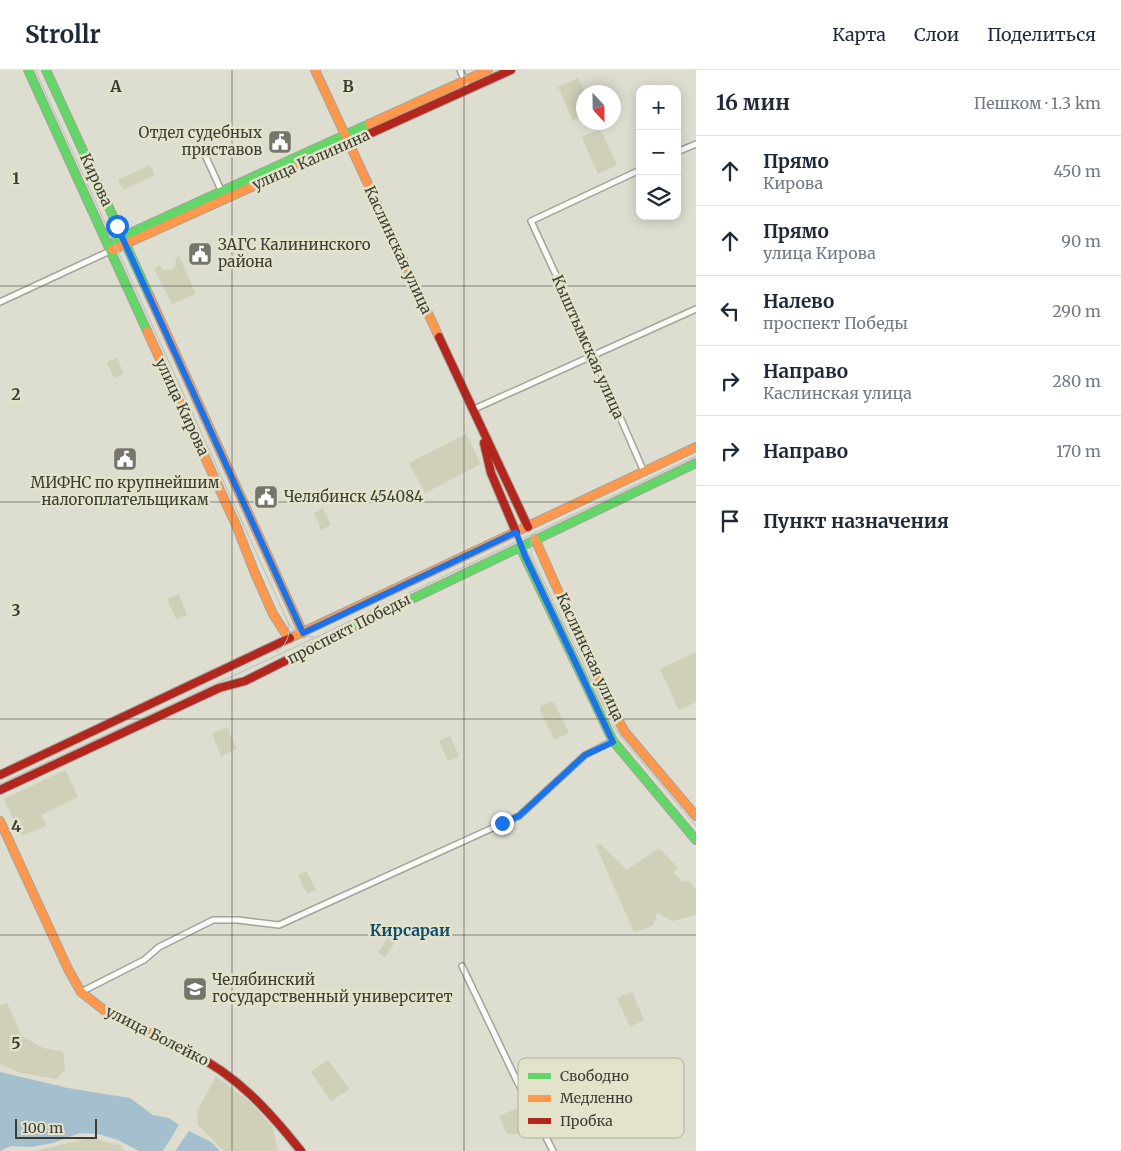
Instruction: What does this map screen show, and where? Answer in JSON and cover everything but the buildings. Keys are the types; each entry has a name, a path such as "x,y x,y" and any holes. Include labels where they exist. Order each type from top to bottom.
{"main road":[{"name":"улица Кирова","path":"28,70 112,250 236,525 267,602 279,627 296,645"},
{"name":"Кирова","path":"46,70 303,633"},
{"name":"Каслинская улица","path":"315,70 472,410 535,540 607,700 625,732 696,816"},
{"name":"улица Калинина","path":"112,250 123,240 221,190 488,70"},
{"name":"улица Калинина","path":"123,240 349,143 511,70"},
{"name":"Каслинская улица","path":"481,429 491,472 520,546 613,742 696,840"},
{"name":"проспект Победы","path":"0,790 219,688 244,681 280,664 296,645 303,633 696,447"},
{"name":"проспект Победы","path":"0,775 535,540 696,463"},
{"path":"296,645 303,633"},
{"name":"улица Болейко","path":"0,821 68,969 81,992 109,1014 195,1055 219,1069 260,1103 301,1151"}],"street":[{"path":"460,70 468,89"},
{"path":"200,144 221,190"},
{"path":"681,150 696,144"},
{"name":"Кыштымская улица","path":"636,172 532,221 644,472"},
{"name":"улица Калинина","path":"0,302 112,250"},
{"path":"472,410 696,309"},
{"path":"81,992 144,960 159,947 213,920 279,925 519,816 585,755 613,742"},
{"path":"462,966 518,1084"},
{"path":"546,1138 553,1151"}],"green space":[{"path":"578,78 582,85 576,85 576,118 573,120 558,87"},
{"path":"600,130 617,165 598,174 582,137"},
{"path":"150,165 155,175 123,190 118,180"},
{"path":"179,256 196,294 172,304 154,269 159,266 164,270 172,270 176,258"},
{"path":"117,358 124,374 114,378 107,362"},
{"path":"466,434 481,464 425,493 409,463"},
{"path":"323,508 331,525 321,530 314,513"},
{"path":"179,594 187,615 176,619 167,599"},
{"path":"696,652 696,702 679,710 660,669"},
{"path":"551,701 554,703 569,733 556,739 553,737 540,710 541,706"},
{"path":"227,727 237,749 221,756 212,734"},
{"path":"450,736 459,756 448,761 439,741"},
{"path":"65,770 78,797 41,815 47,826 21,836 4,799"},
{"path":"600,844 627,870 659,848 678,868 673,872 682,882 689,881 696,889 696,915 673,921 657,913 653,926 634,932 596,846"},
{"path":"306,871 316,890 307,894 298,875"},
{"path":"388,937 395,942 385,957 378,953"},
{"path":"632,992 644,1020 630,1027 617,998"},
{"path":"7,1003 22,1036 43,1048 63,1052 65,1070 56,1079 21,1073 0,1064 0,1005"},
{"path":"328,1060 349,1089 331,1101 311,1072"},
{"path":"216,1076 250,1102 273,1128 278,1151 224,1151 198,1125 197,1112"},
{"path":"518,1108 518,1133 507,1134 499,1116"},
{"path":"89,1138 120,1145 125,1151 35,1151"}],"water":[{"path":"0,1072 68,1088 130,1098 153,1115 169,1118 179,1125 163,1151 139,1151 118,1140 98,1134 80,1133 53,1143 31,1147 11,1146 0,1151"},
{"path":"189,1131 211,1142 220,1151 175,1151"}],"tram line":[{"path":"35,70 288,622 299,633 314,637"},
{"path":"0,784 321,635 696,456"},
{"path":"536,531 531,541 531,555 613,725 696,826"},
{"path":"276,652 287,639 289,631 288,622"}],"traffic: fast":[{"path":"28,70 147,331"},
{"path":"46,70 149,295"},
{"path":"112,250 115,240 369,124"},
{"path":"343,632 696,463"},
{"path":"520,547 613,741 696,840"}],"traffic: slow":[{"path":"315,70 439,337"},
{"path":"369,124 488,70"},
{"path":"112,250 340,147"},
{"path":"149,295 303,633"},
{"path":"147,331 236,525 273,614 289,639"},
{"path":"290,638 696,447"},
{"path":"535,539 607,700 625,732 696,816"},
{"path":"0,821 68,969 81,992 109,1014 191,1053"}],"traffic: jam":[{"path":"340,147 511,70"},
{"path":"439,337 528,527"},
{"path":"484,443 491,473 516,532"},
{"path":"0,790 219,688 245,681 343,632"},
{"path":"0,775 290,638"},
{"path":"191,1053 208,1062 238,1083 265,1109 301,1151"}],"place":[{"name":"Отдел судебных приставов","path":"280,142"},
{"name":"ЗАГС Калининского района","path":"200,254"},
{"name":"МИФНС по крупнейшим налогоплательщикам","path":"125,459"},
{"name":"Челябинск 454084","path":"266,497"},
{"name":"Челябинский государственный университет","path":"195,989"}],"district":[{"name":"Кирсараи","path":"410,930"}],"route":[{"path":"117,226 303,633 371,599 516,532 520,546 613,742 585,755 519,816 502,823"}]}
